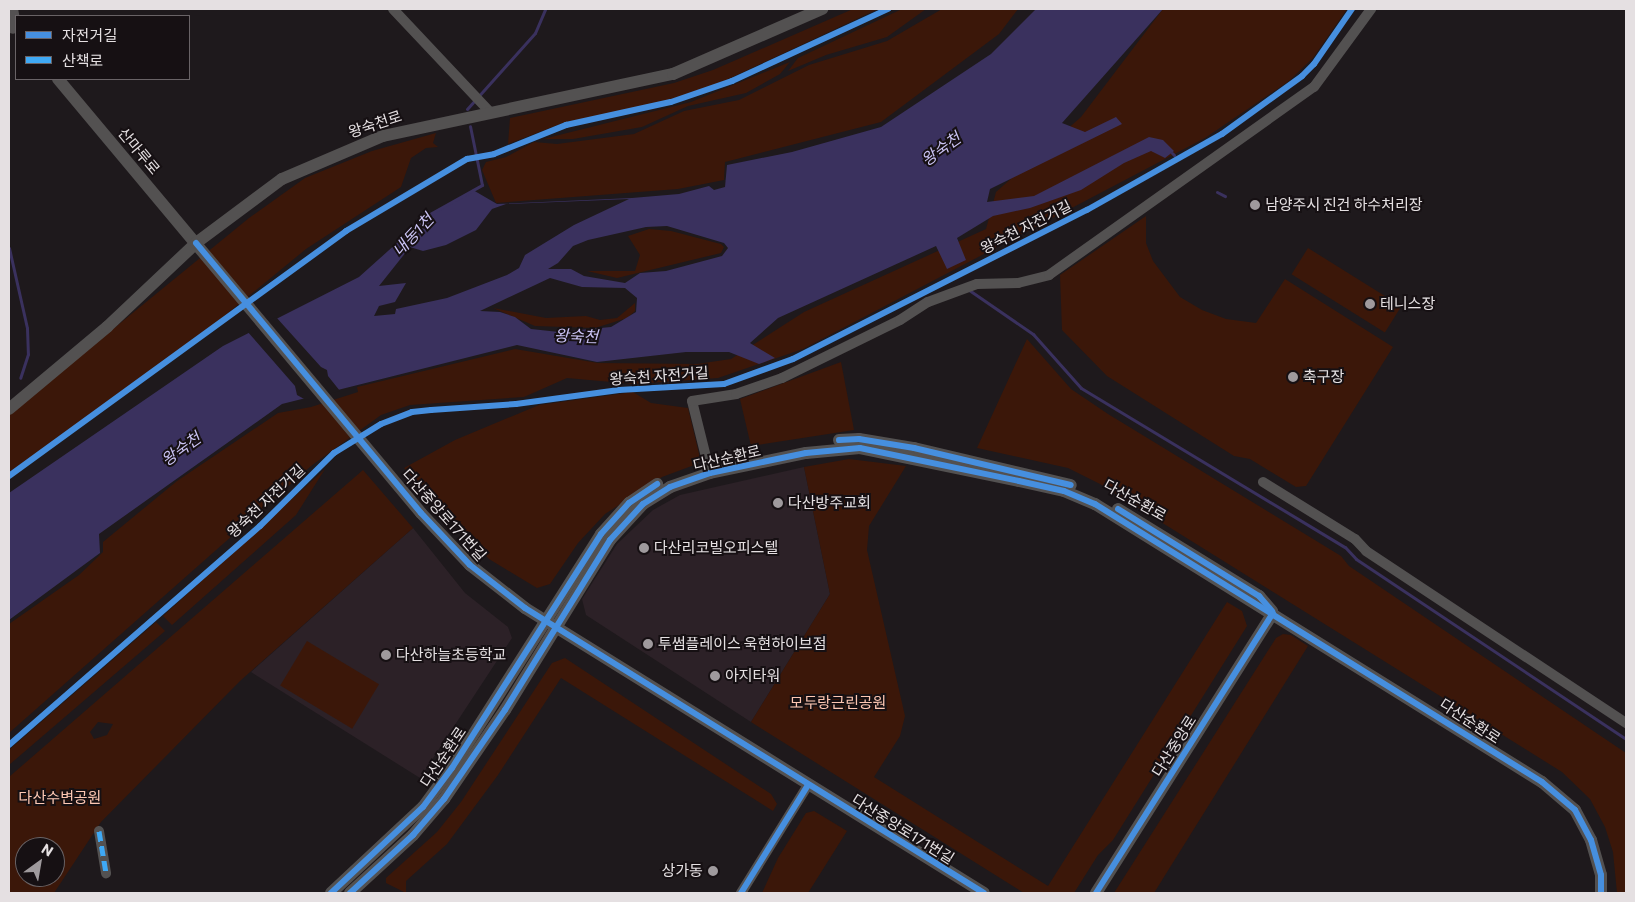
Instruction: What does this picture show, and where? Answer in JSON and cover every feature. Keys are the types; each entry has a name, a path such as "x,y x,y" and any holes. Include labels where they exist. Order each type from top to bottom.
{"main road":[{"path":"10,9 13,30"}],"street":[{"path":"393,9 480,104 491,113"},
{"name":"왕숙천로","path":"9,409 282,179 383,136 673,74 822,9"},
{"path":"709,470 692,401 736,394 782,378 900,320 928,302 977,284 1018,283 1049,275 1314,88 1371,9"},
{"name":"산마루로","path":"59,80 199,248"},
{"name":"다산중앙로171번길","path":"199,248 392,477 470,565 551,624 984,893"},
{"name":"다산순환로","path":"331,893 424,807 610,540 629,517 657,493 709,470 812,444 859,439 914,448 1061,482 1107,502 1160,532 1259,596 1273,613 1542,782 1575,810 1591,840 1601,875 1601,893"},
{"path":"1263,482 1355,539 1366,550 1626,723"},
{"name":"다산중앙로","path":"1096,893 1273,613"},
{"name":"다산순환로","path":"350,893 412,836 444,799 551,624"},
{"path":"741,893 808,785"},
{"path":"99,830 106,874"}],"shaded area":[{"path":"804,467 830,594 751,722 586,615 582,599 617,544 653,510 680,495"},
{"name":"다산하늘초등학교","path":"413,528 465,593 508,627 512,638 420,778 251,672"}],"green space":[{"path":"853,9 878,9 722,82 660,103 563,123 508,144 510,118 674,83 713,70"},
{"path":"902,9 926,9 887,37 826,55 788,71 798,58"},
{"path":"942,9 1018,9 999,34 881,122 725,162 724,180 678,189 496,203 482,170 486,162 506,157 534,142 557,144 634,134 684,111 739,100 809,65 887,41"},
{"path":"1163,9 1347,9 1313,58 1289,81 1205,138 803,349 718,378 634,384 567,378 524,397 410,405 381,415 311,466 9,733 9,624 79,575 103,552 103,542 177,481 278,413 311,407 358,392 357,387 515,349 598,363 697,364 731,359 804,312 986,229 996,192 1081,117"},
{"path":"790,62 780,74 746,93 688,106 642,127 573,139 543,139 691,102"},
{"path":"436,133 433,143 438,147 426,148 411,158 401,187 306,249 222,318 48,447 9,472 9,414 249,218 305,178 372,151"},
{"path":"1146,216 1146,243 1153,261 1180,297 1202,310 1226,319 1256,323 1285,279 1393,347 1306,486 1296,487 1250,459 1234,456 1107,376 1062,330 1060,275"},
{"path":"649,229 671,231 721,244 724,247 721,253 617,278 587,271 635,271 640,255 628,236"},
{"path":"1308,248 1401,306 1385,333 1292,274"},
{"path":"635,303 635,311 627,318 595,328 535,326 493,308 546,318 586,316 600,320 617,318"},
{"path":"1027,339 1071,389 1108,414 1341,556 1349,566 1626,753 1626,893 1617,893 1613,852 1605,827 1590,799 1562,772 1100,484 1068,468 977,448"},
{"path":"841,362 854,430 751,446 740,399"},
{"path":"633,392 651,403 688,408 700,458 697,464 662,477 605,514 578,543 550,584 537,588 489,559 404,468 455,440 539,405"},
{"name":"모두랑근린공원","path":"849,459 906,466 869,526 867,550 905,716 900,736 874,777 1048,886 1227,602 1242,611 1247,626 1113,840 1098,855 1074,893 1024,893 751,722 830,594 804,467"},
{"path":"325,469 296,515 172,625 163,616"},
{"name":"다산수변공원","path":"363,470 413,528 240,681 101,822 65,876 65,837 15,837 15,887 58,887 54,893 9,893 9,777","holes":["98,722 113,724 107,735 94,739 90,732"]},
{"path":"156,622 165,631 9,765 9,750"},
{"path":"1283,634 1291,635 1308,646 1154,893 1114,893 1276,638"},
{"path":"307,641 379,684 352,729 280,686"},
{"path":"565,658 771,794 777,804 773,811 561,678 498,775 447,844 406,881 406,893 386,883 386,878 437,832 461,802 552,663"},
{"path":"814,811 847,831 808,893 762,893 778,858 806,813"}],"water":[{"name":"왕숙천","path":"1036,9 1163,9 1062,123 1085,132 1116,117 1122,124 990,189 987,202 1034,196 1149,137 1163,140 1174,151 1165,158 1151,151 1124,163 1081,190 1030,208 993,216 957,238 966,260 947,269 936,246 778,318 750,343 775,358 759,364 729,352 686,352 597,362 517,345 282,404 99,534 100,553 9,620 9,493 223,346 359,277 427,216 473,190 497,204 632,198 679,194 709,186 714,190 725,187 727,165 792,152 881,127 991,54","holes":["629,199 574,225 525,255 519,268 507,275 447,298 396,309 395,314 374,316 379,306 395,302 406,283 379,286 410,247 423,251 446,245 476,230 492,209 506,204","667,226 724,243 728,248 722,256 666,271 640,273 625,283 584,276 571,269 548,269 558,263 573,246 588,240 646,227","550,278 582,287 625,288 637,298 636,312 611,327 559,332 531,329 515,317 500,312 480,311"]}],"pier":[{"path":"276,317 321,367 327,370 328,376 340,391 306,400 297,395 295,386 247,331"}],"waterway":[{"name":"내동1천","path":"467,109 535,33 545,9"},
{"name":"내동1천","path":"428,215 482,185 470,126"},
{"path":"1217,192 1225,196"},
{"path":"9,248 27,328 28,354 20,378"},
{"path":"969,290 1033,334 1081,388 1345,547 1356,559 1626,739"}],"marked path":[{"path":"99,831 106,873"}],"cycle path":[{"path":"9,476 346,231 467,159 494,154 566,125 671,102 732,81 888,9"},
{"name":"왕숙천 자전거길","path":"9,745 260,526 334,453 381,424 412,412 516,404 619,390 724,384 793,359 1087,210 1222,134 1302,76 1314,64 1352,9"},
{"path":"196,243 421,513 470,565 525,608 984,893"},
{"path":"839,440 859,439 914,448 1071,485"},
{"path":"350,893 413,835 444,799 505,710 610,540 643,504 670,487 710,473 806,453 860,448 1064,491 1095,504 1542,782 1575,810 1591,840 1601,875 1601,893"},
{"path":"331,893 423,807 452,768 601,534 629,503 657,484"},
{"path":"1118,509 1259,596 1272,611"},
{"path":"1096,893 1273,613"},
{"path":"741,893 808,785"}],"place":[{"name":"남양주시 진건 하수처리장","path":"1255,205"},
{"name":"테니스장","path":"1370,304"},
{"name":"축구장","path":"1293,377"},
{"name":"다산방주교회","path":"778,503"},
{"name":"다산리코빌오피스텔","path":"644,548"},
{"name":"투썸플레이스 욱현하이브점","path":"648,644"},
{"name":"다산하늘초등학교","path":"386,655"},
{"name":"아지타워","path":"715,676"},
{"name":"상가동","path":"713,871"}]}
